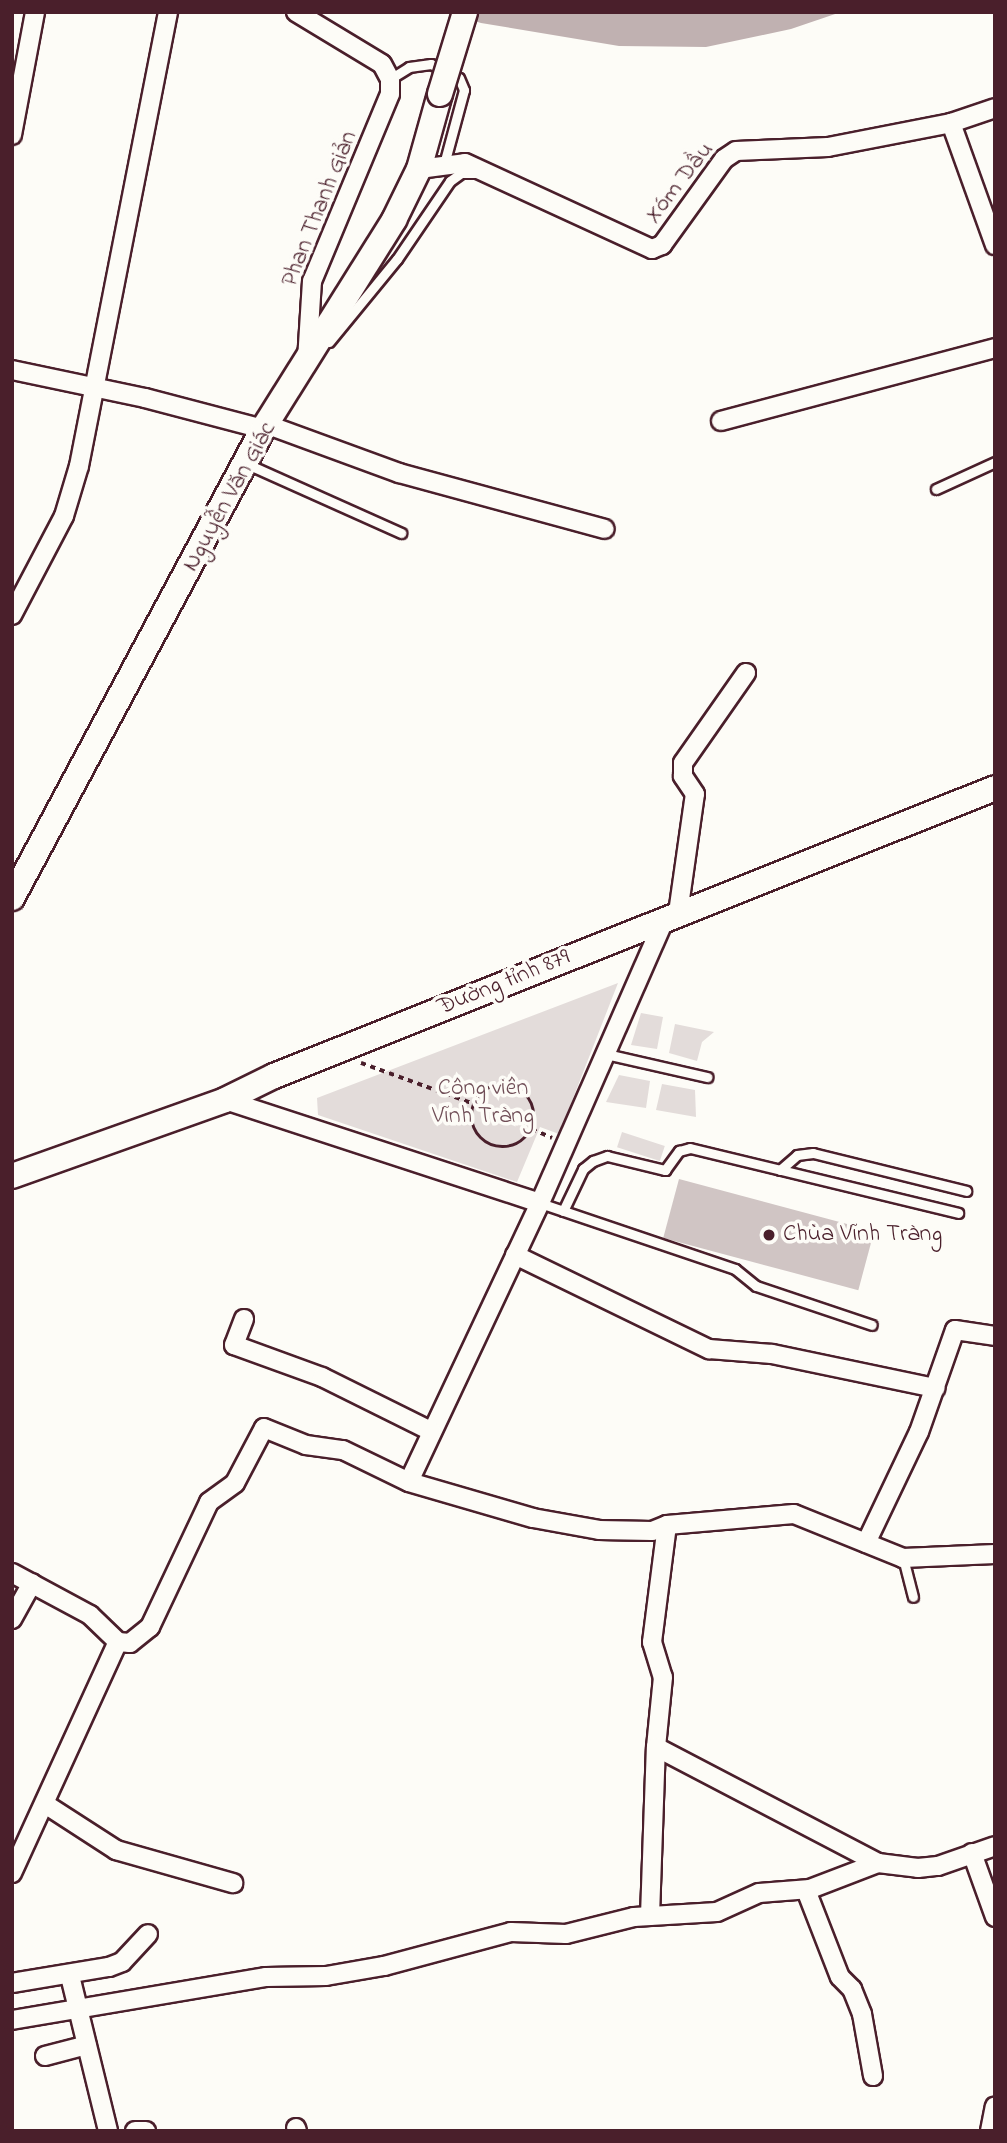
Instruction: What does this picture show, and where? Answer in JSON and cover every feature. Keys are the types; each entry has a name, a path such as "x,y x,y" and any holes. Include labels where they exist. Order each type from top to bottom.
{"main road":[{"name":"Nguyễn Văn Giác","path":"12,898 266,427 370,262 419,169 465,12"},
{"name":"Đường tỉnh 879","path":"12,1176 225,1100 332,1052 995,788"}],"street":[{"path":"12,135 36,12"},
{"path":"12,615 64,516 96,387 168,12"},
{"path":"296,12 382,64 390,79"},
{"name":"Phan Thanh Giản","path":"307,363 312,281 387,108 390,79"},
{"name":"Xóm Dầu","path":"419,169 465,163 652,249 662,245 724,159 736,151 828,147 951,123 995,108"},
{"path":"951,123 995,245"},
{"path":"720,421 995,348"},
{"path":"12,370 266,427 399,472 606,529"},
{"path":"409,1482 672,916 695,794 683,776 683,763 746,673"},
{"path":"225,1100 540,1203"},
{"path":"515,1255 709,1349 772,1354 935,1388"},
{"path":"244,1319 234,1345 322,1377 432,1431"},
{"path":"866,1543 935,1388 955,1330 995,1336"},
{"path":"12,1573 90,1615 118,1643 130,1643 149,1628 209,1503 235,1483 264,1428 306,1445 344,1450 409,1482 533,1518 599,1530 652,1531 667,1525 794,1514 903,1558 995,1554"},
{"path":"650,1916 656,1747 663,1678 652,1642 667,1525"},
{"path":"12,1619 32,1583"},
{"path":"12,1873 19,1844 45,1804 118,1643"},
{"path":"656,1747 878,1863 918,1868 995,1846"},
{"path":"45,1804 116,1850 233,1883"},
{"path":"972,1853 995,1917"},
{"path":"12,2020 266,1978 326,1976 511,1932 566,1934 650,1916 717,1912 759,1893 806,1890 878,1863"},
{"path":"806,1890 840,1978 852,1989 862,2014 873,2076"},
{"path":"12,1983 70,1976 122,1962 148,1934"},
{"path":"70,1976 108,2131"},
{"path":"45,2056 87,2045"},
{"path":"990,2131 995,2106"},
{"path":"135,2131 146,2131"}],"lane":[{"path":"390,79 410,67 432,64 459,78 464,90 444,164"},
{"path":"307,363 336,335 397,259 450,181 461,173 496,175"},
{"path":"936,489 995,462"},
{"path":"247,464 401,533"},
{"path":"606,1054 707,1077"},
{"path":"563,1211 583,1169 607,1156 665,1170 679,1151 690,1148 958,1213"},
{"path":"780,1170 797,1155 813,1153 966,1191"},
{"path":"540,1203 736,1269 756,1286 872,1325"},
{"path":"903,1558 913,1597"}],"path":[{"path":"332,1052 474,1104"},
{"path":"508,1085 527,1095 534,1125 522,1141 494,1146 477,1134 474,1104 488,1089 508,1085"}],"green space":[{"name":"Công viên Vĩnh Tràng","path":"618,983 559,1134 540,1127 517,1182 318,1115 317,1098"},
{"path":"641,1013 663,1017 657,1049 631,1045"},
{"path":"675,1024 714,1032 702,1042 697,1061 669,1053"},
{"path":"619,1075 650,1081 646,1108 606,1102"},
{"path":"662,1084 695,1090 696,1117 656,1110"},
{"path":"622,1132 665,1146 660,1161 617,1147"}],"shaded area":[{"path":"445,12 841,12 791,29 706,47 619,46 481,23"}],"building":[{"name":"Chùa Vĩnh Tràng","path":"679,1179 874,1231 858,1290 663,1238"}],"place":[{"name":"Chùa Vĩnh Tràng","path":"769,1235"}]}
